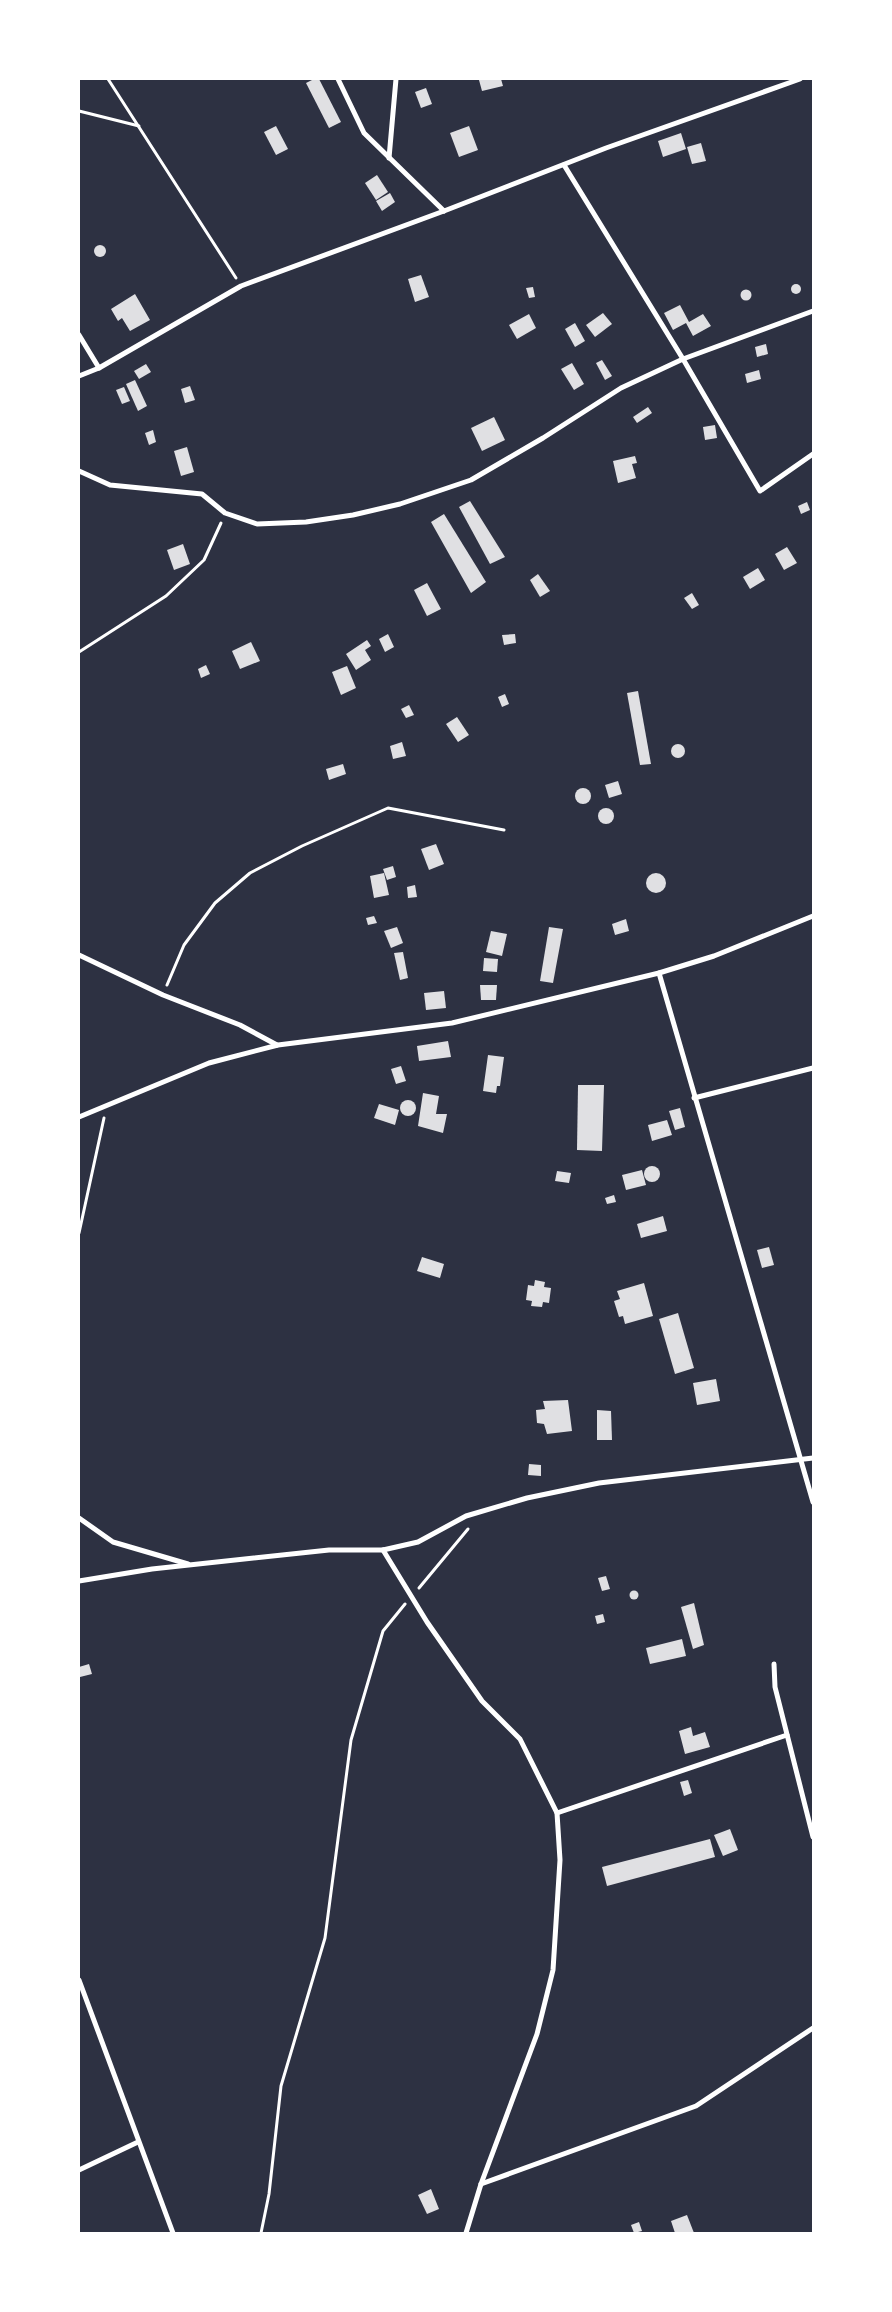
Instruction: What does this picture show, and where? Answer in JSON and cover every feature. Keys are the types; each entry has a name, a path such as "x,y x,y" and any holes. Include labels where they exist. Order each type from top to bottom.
{"street":[{"path":"338,79 364,133 444,211"},
{"path":"389,158 396,79"},
{"path":"79,376 98,368 241,286 444,211 564,164 800,79"},
{"path":"564,164 683,359 760,491 813,454"},
{"path":"79,471 110,486 202,494 225,513 257,524 306,522 353,516 400,504 471,480 543,438 621,388 683,359 813,311"},
{"path":"79,335 98,368"},
{"path":"79,1117 209,1063 278,1045 452,1024 659,973 714,956 813,916"},
{"path":"79,955 163,995 240,1025 278,1045"},
{"path":"659,973 813,1502"},
{"path":"694,1098 813,1068"},
{"path":"79,1581 191,1565 329,1550 383,1550 418,1542 466,1516 527,1498 599,1482 813,1458"},
{"path":"79,1518 113,1542 191,1565"},
{"path":"383,1550 411,1597 482,1701 520,1739 557,1813 560,1860 553,1970 537,2034 481,2184 466,2233"},
{"path":"774,1664 775,1687 813,1837"},
{"path":"557,1813 787,1735"},
{"path":"79,1980 173,2233"},
{"path":"481,2184 696,2106 813,2028"},
{"path":"79,2170 138,2142"}],"path":[{"path":"108,79 241,286"},
{"path":"79,111 139,126"},
{"path":"79,652 166,596 204,560 225,513"},
{"path":"163,995 184,945 215,903 250,873 302,846 388,808 504,830"},
{"path":"79,1233 106,1105"},
{"path":"261,2233 270,2194 281,2086 325,1938 351,1740 383,1631 482,1511"}],"building":[{"path":"319,79 341,122 329,128 306,83"},
{"path":"501,79 503,86 482,91 479,80"},
{"path":"426,88 432,104 421,108 415,92"},
{"path":"276,126 288,149 276,155 264,132"},
{"path":"469,126 478,150 459,157 450,133"},
{"path":"681,133 686,149 663,157 658,141"},
{"path":"701,143 706,161 692,164 687,147"},
{"path":"377,175 388,192 376,200 365,183"},
{"path":"390,193 395,202 382,211 376,201"},
{"path":"98,245 102,245 106,251 102,257 98,257 94,253 94,249"},
{"path":"421,275 429,297 415,302 408,279"},
{"path":"796,284 801,289 796,294 791,289"},
{"path":"533,287 535,297 529,298 526,288"},
{"path":"744,290 748,290 751,295 750,299 744,300 741,297 741,293"},
{"path":"135,294 150,320 130,331 122,318 118,321 111,309"},
{"path":"680,305 689,322 703,314 711,326 693,336 686,323 673,330 664,313"},
{"path":"603,313 612,324 595,337 586,325"},
{"path":"529,314 536,328 517,339 509,325"},
{"path":"575,323 585,341 575,347 565,329"},
{"path":"766,344 768,354 757,357 755,347"},
{"path":"602,360 612,376 605,380 596,363"},
{"path":"572,363 584,384 574,390 561,369"},
{"path":"146,364 151,372 139,379 134,371"},
{"path":"759,370 761,379 747,383 745,374"},
{"path":"135,380 147,406 138,411 126,384"},
{"path":"190,386 195,400 185,403 181,389"},
{"path":"124,387 130,401 122,404 116,390"},
{"path":"648,407 652,413 637,423 633,417"},
{"path":"494,417 505,440 482,451 471,428"},
{"path":"715,425 717,438 705,440 703,427"},
{"path":"153,430 156,442 149,445 145,433"},
{"path":"187,447 194,472 181,476 174,451"},
{"path":"635,456 637,463 632,464 636,478 618,483 613,461"},
{"path":"470,501 505,557 490,564 459,507"},
{"path":"807,502 810,510 801,514 798,506"},
{"path":"444,514 486,582 471,593 431,522"},
{"path":"183,544 190,564 174,570 167,550"},
{"path":"787,547 797,563 784,570 775,554"},
{"path":"758,568 765,580 750,589 743,577"},
{"path":"538,574 550,591 540,597 530,580"},
{"path":"427,583 441,609 427,616 414,590"},
{"path":"692,593 699,605 692,609 684,598"},
{"path":"388,634 394,647 385,652 379,639"},
{"path":"515,634 516,643 504,645 502,635"},
{"path":"367,640 371,646 365,650 371,660 356,670 346,654"},
{"path":"251,642 260,661 240,669 232,651"},
{"path":"206,665 210,674 201,678 198,669"},
{"path":"347,666 356,688 341,695 332,672"},
{"path":"638,691 651,764 640,765 627,693"},
{"path":"505,694 509,704 502,707 498,697"},
{"path":"409,705 414,715 406,718 401,709"},
{"path":"457,717 469,735 458,742 446,724"},
{"path":"402,742 406,756 393,759 390,746"},
{"path":"678,744 683,746 685,751 683,756 678,758 673,756 671,751 673,746"},
{"path":"343,764 346,774 329,780 326,769"},
{"path":"618,781 622,794 609,798 605,785"},
{"path":"580,788 586,788 591,793 589,802 580,804 575,799 575,793"},
{"path":"606,808 614,816 606,824 598,816"},
{"path":"436,844 444,864 429,870 421,849"},
{"path":"393,866 396,877 387,880 383,869"},
{"path":"384,873 389,895 374,898 370,876"},
{"path":"652,873 660,873 666,879 666,887 660,893 652,893 646,887 646,879"},
{"path":"415,885 417,897 408,898 407,887"},
{"path":"374,916 377,923 368,925 366,918"},
{"path":"626,919 629,931 615,935 612,924"},
{"path":"397,927 403,943 391,948 384,931"},
{"path":"549,927 563,929 553,983 540,981"},
{"path":"491,931 507,934 502,956 486,952"},
{"path":"403,952 408,978 400,980 394,953"},
{"path":"484,958 498,959 497,972 483,971"},
{"path":"480,985 497,985 496,1000 481,1000"},
{"path":"444,991 446,1008 426,1010 424,993"},
{"path":"448,1041 451,1057 419,1061 417,1046"},
{"path":"488,1055 504,1057 500,1086 497,1086 496,1093 483,1091"},
{"path":"401,1066 406,1081 396,1084 391,1069"},
{"path":"578,1085 604,1085 602,1151 577,1150"},
{"path":"423,1093 439,1096 436,1114 447,1114 443,1133 418,1126"},
{"path":"408,1100 416,1108 408,1116 400,1108"},
{"path":"379,1104 399,1110 395,1125 374,1118"},
{"path":"680,1108 685,1127 675,1130 669,1111"},
{"path":"667,1120 672,1135 652,1141 648,1125"},
{"path":"652,1166 660,1174 652,1182 644,1174"},
{"path":"642,1170 646,1185 626,1190 622,1175"},
{"path":"557,1171 571,1173 569,1183 555,1181"},
{"path":"614,1195 616,1202 607,1204 605,1198"},
{"path":"663,1216 667,1231 641,1238 637,1224"},
{"path":"769,1247 774,1265 762,1268 757,1250"},
{"path":"422,1257 444,1264 440,1278 417,1271"},
{"path":"535,1280 545,1282 544,1287 551,1288 549,1303 543,1302 542,1307 531,1306 532,1301 526,1300 528,1285 534,1286"},
{"path":"644,1283 653,1316 625,1324 623,1316 619,1317 614,1301 620,1299 617,1291"},
{"path":"678,1313 694,1368 675,1374 659,1319"},
{"path":"716,1379 720,1401 697,1405 693,1383"},
{"path":"568,1400 572,1431 547,1434 544,1424 537,1423 536,1410 545,1409 543,1401"},
{"path":"597,1410 611,1411 612,1440 597,1440"},
{"path":"529,1464 541,1465 541,1476 528,1475"},
{"path":"606,1576 610,1589 602,1591 598,1578"},
{"path":"634,1590 639,1595 634,1600 629,1595"},
{"path":"694,1603 704,1645 693,1649 681,1607"},
{"path":"603,1614 605,1622 597,1624 595,1616"},
{"path":"682,1639 686,1656 650,1664 646,1648"},
{"path":"89,1664 92,1674 80,1677 79,1667"},
{"path":"691,1727 693,1736 705,1732 710,1747 685,1754 679,1731"},
{"path":"688,1780 692,1793 684,1796 680,1782"},
{"path":"730,1829 738,1850 723,1856 714,1835"},
{"path":"710,1839 715,1857 607,1886 602,1867"},
{"path":"431,2189 439,2209 427,2214 418,2195"},
{"path":"687,2215 694,2233 675,2233 671,2221"},
{"path":"639,2222 642,2231 634,2233 631,2225"}]}
